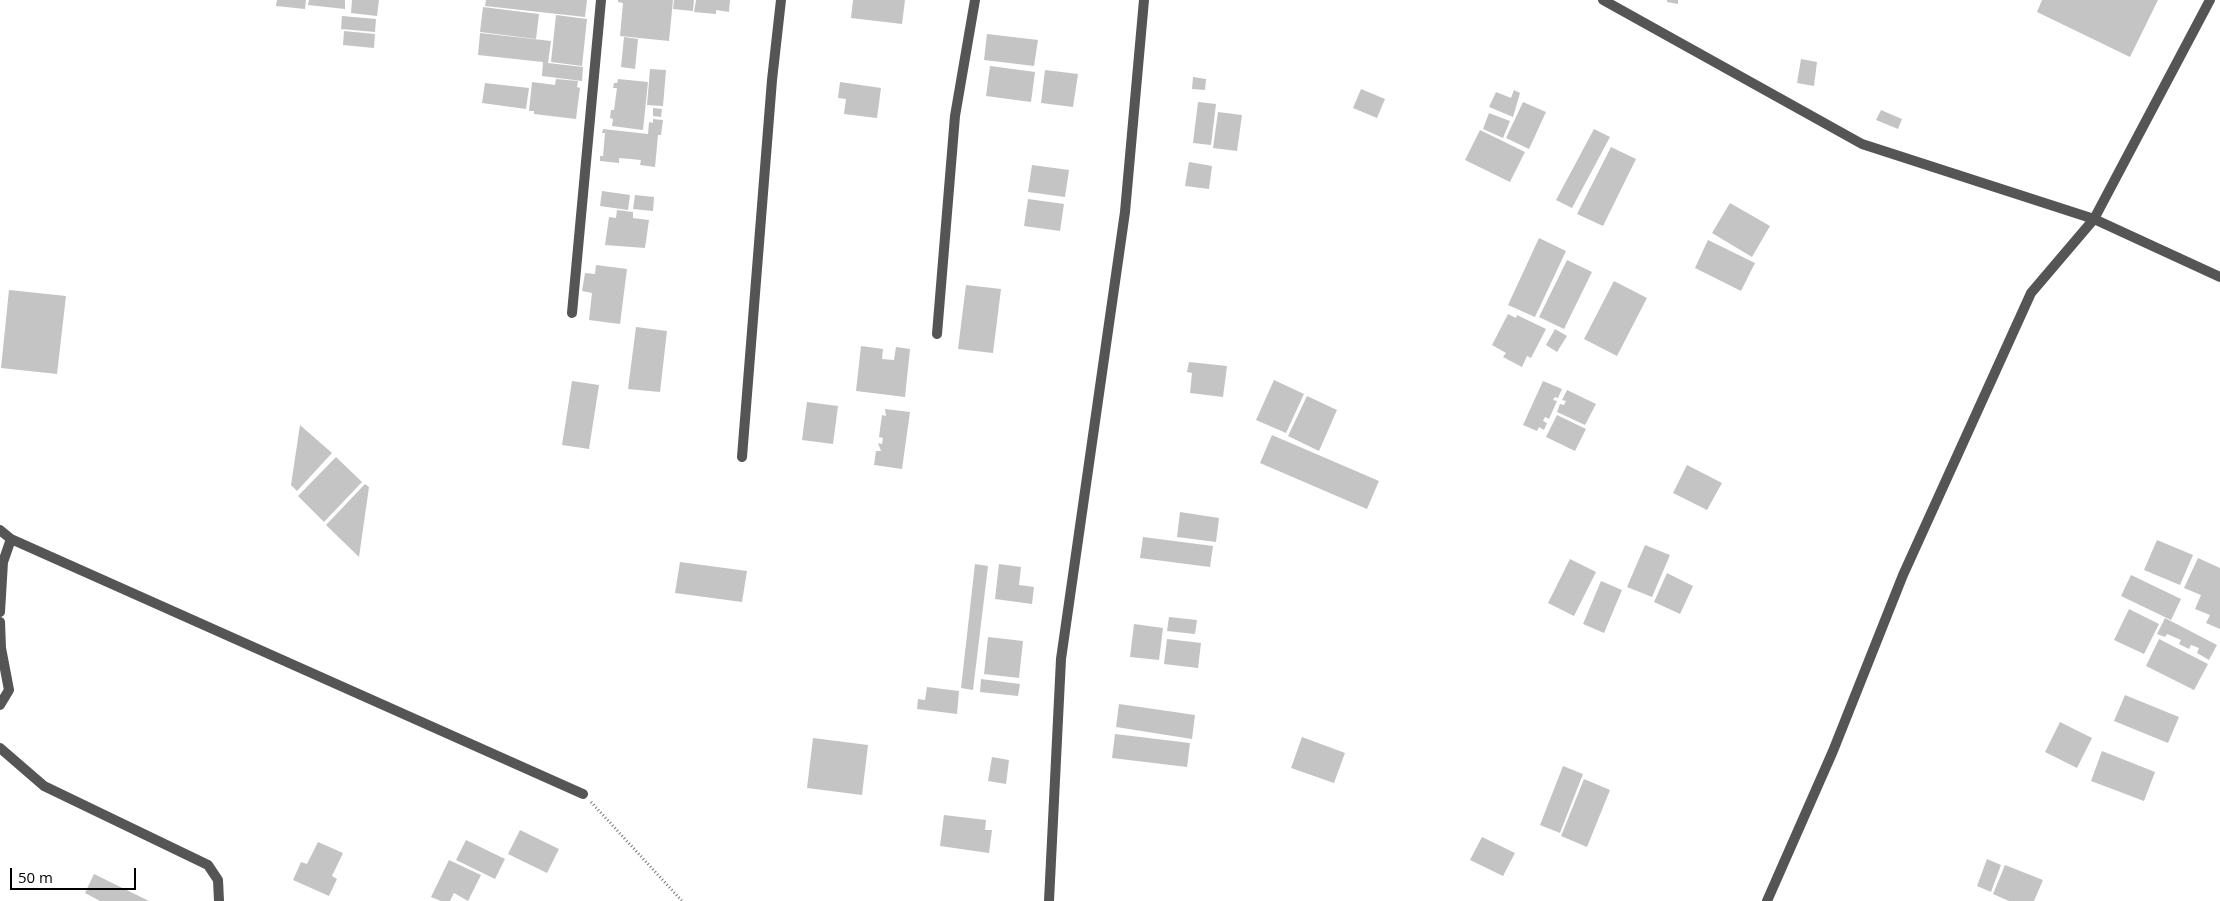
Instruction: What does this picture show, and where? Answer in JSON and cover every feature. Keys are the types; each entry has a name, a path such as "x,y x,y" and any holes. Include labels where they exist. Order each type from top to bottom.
{"street":[{"path":"572,313 601,0"},
{"path":"742,457 772,80 782,0"},
{"path":"937,334 955,116 974,0"},
{"path":"1049,901 1061,659 1125,212 1144,0"},
{"path":"1603,0 1862,144 2094,219 2220,277"},
{"path":"1767,901 1833,751 1903,575 2031,293 2094,219 2210,0"},
{"path":"0,530 11,539 583,794"},
{"path":"0,612 3,562 11,539"},
{"path":"0,622 1,648 9,690 0,705"},
{"path":"0,748 44,786 208,866 218,880 218,901"}],"path":[{"path":"583,794 682,901"}],"building":[{"path":"277,0 306,0 305,9 276,6"},
{"path":"309,0 345,0 345,9 308,5"},
{"path":"352,0 379,0 377,16 351,13"},
{"path":"486,0 587,0 585,17 485,6"},
{"path":"618,0 673,0 669,41 620,36 623,3 618,2"},
{"path":"674,0 694,0 693,11 673,9"},
{"path":"696,0 730,0 729,12 716,10 716,14 694,12"},
{"path":"853,0 905,0 902,24 851,18"},
{"path":"1667,0 1678,0 1678,4 1667,2"},
{"path":"2042,0 2158,0 2130,57 2037,12"},
{"path":"483,7 539,14 536,39 480,32"},
{"path":"556,15 587,19 582,66 551,62"},
{"path":"342,16 376,19 375,32 341,29"},
{"path":"344,31 375,34 374,48 343,45"},
{"path":"480,33 551,41 548,63 583,67 582,81 542,76 543,62 478,55"},
{"path":"987,34 1038,40 1034,66 984,60"},
{"path":"624,37 638,39 635,69 621,67"},
{"path":"1801,59 1817,62 1814,86 1797,83"},
{"path":"990,66 1035,72 1031,102 986,96"},
{"path":"650,69 666,70 663,106 647,105"},
{"path":"1045,70 1078,74 1073,107 1041,103"},
{"path":"1193,77 1206,79 1205,90 1192,89"},
{"path":"556,79 578,81 577,87 580,88 576,119 534,114 534,111 529,111 532,82 555,85"},
{"path":"618,79 648,82 643,130 612,126 611,110 614,110 617,88 613,88 614,83 617,83"},
{"path":"840,82 881,88 877,118 844,114 846,99 838,98"},
{"path":"485,83 529,88 526,109 482,103"},
{"path":"1361,89 1385,99 1377,118 1353,108"},
{"path":"1514,90 1520,93 1513,117 1489,107 1496,92 1511,98"},
{"path":"1198,102 1216,104 1211,145 1193,143"},
{"path":"1523,102 1546,112 1529,149 1506,138"},
{"path":"653,108 662,109 661,117 653,116"},
{"path":"1881,110 1902,119 1898,129 1876,120"},
{"path":"1218,112 1242,115 1237,151 1213,148"},
{"path":"1489,113 1510,121 1503,138 1483,129"},
{"path":"653,119 663,120 661,135 658,135 655,167 640,165 641,160 619,158 619,163 600,161 600,156 603,156 605,133 602,133 603,129 648,134 649,122 653,123"},
{"path":"1594,129 1610,137 1572,208 1556,200"},
{"path":"1480,130 1525,152 1510,182 1465,160"},
{"path":"1611,147 1636,159 1603,226 1577,214"},
{"path":"1189,162 1212,166 1209,189 1185,186"},
{"path":"1032,165 1069,170 1065,197 1028,192"},
{"path":"602,191 630,195 628,210 600,206"},
{"path":"635,195 654,197 653,211 633,209"},
{"path":"1028,199 1064,204 1060,231 1024,226"},
{"path":"1730,203 1770,226 1752,257 1712,233"},
{"path":"617,210 633,212 633,218 649,220 645,248 605,245 609,217 616,218"},
{"path":"1539,238 1566,251 1535,317 1508,305"},
{"path":"1708,240 1755,263 1741,291 1695,268"},
{"path":"1567,260 1592,272 1564,329 1539,317"},
{"path":"596,265 627,269 620,324 589,320 592,293 582,291 585,273 595,274"},
{"path":"1614,281 1647,298 1617,356 1584,339"},
{"path":"966,285 1001,289 993,353 958,349"},
{"path":"9,290 66,296 57,374 1,368"},
{"path":"1508,314 1516,318 1517,315 1546,329 1531,358 1527,356 1522,367 1503,357 1506,353 1492,345"},
{"path":"636,327 667,331 660,392 628,389"},
{"path":"1555,329 1567,336 1557,352 1546,345"},
{"path":"861,346 883,349 882,359 894,360 896,347 910,349 905,397 856,391"},
{"path":"1189,362 1227,366 1223,397 1190,393 1192,373 1187,372"},
{"path":"1274,380 1304,394 1286,433 1256,420"},
{"path":"572,381 599,385 589,449 562,445"},
{"path":"1543,381 1562,389 1558,398 1555,397 1553,400 1557,401 1549,419 1545,417 1543,421 1547,423 1544,430 1539,427 1537,431 1523,425"},
{"path":"1567,390 1596,404 1585,425 1557,412 1560,404 1564,405 1566,401 1562,400"},
{"path":"1307,396 1337,410 1319,451 1288,436"},
{"path":"807,402 838,406 833,444 802,440"},
{"path":"885,409 910,412 902,469 874,465 876,451 881,451 878,443 882,444 883,438 879,437 882,415 886,416"},
{"path":"1557,415 1586,429 1575,451 1546,437"},
{"path":"300,425 332,453 297,491 291,485"},
{"path":"1272,435 1379,481 1367,509 1260,463"},
{"path":"336,457 362,482 324,522 298,496"},
{"path":"1687,465 1722,483 1707,510 1673,493"},
{"path":"365,484 369,487 359,557 326,525"},
{"path":"1180,512 1219,518 1216,542 1177,537"},
{"path":"1143,537 1213,546 1210,567 1140,558"},
{"path":"2157,540 2193,555 2180,585 2144,570"},
{"path":"1645,545 1670,555 1652,597 1627,587"},
{"path":"2198,558 2220,568 2220,629 2206,623 2210,615 2195,609 2201,595 2184,588"},
{"path":"1570,559 1596,572 1574,616 1548,603"},
{"path":"680,562 747,571 742,602 675,593"},
{"path":"975,564 988,566 973,690 961,688"},
{"path":"999,564 1021,567 1019,585 1034,587 1032,604 995,599"},
{"path":"1667,573 1693,586 1680,614 1654,602"},
{"path":"2131,575 2181,599 2171,620 2121,596"},
{"path":"1601,581 1622,590 1604,633 1583,624"},
{"path":"2129,609 2159,624 2144,654 2114,640"},
{"path":"1169,617 1197,620 1195,634 1167,631"},
{"path":"2165,618 2217,645 2209,660 2197,653 2199,648 2191,645 2189,649 2179,644 2181,640 2167,634 2165,637 2157,634"},
{"path":"1134,624 1163,628 1159,660 1130,657"},
{"path":"988,637 1023,641 1019,678 984,674"},
{"path":"1167,639 1201,643 1198,668 1164,664"},
{"path":"2159,639 2208,664 2194,690 2146,666"},
{"path":"981,679 1020,684 1018,696 980,692"},
{"path":"927,687 959,691 957,714 917,709 918,699 925,700"},
{"path":"2125,695 2179,717 2168,743 2114,721"},
{"path":"1119,704 1195,715 1192,739 1116,727"},
{"path":"2060,722 2092,738 2077,768 2045,752"},
{"path":"1115,734 1190,743 1187,767 1112,758"},
{"path":"1302,737 1345,753 1334,783 1291,768"},
{"path":"813,738 868,745 862,795 807,788"},
{"path":"2102,751 2155,772 2144,801 2091,781"},
{"path":"992,757 1009,760 1006,784 988,781"},
{"path":"1563,766 1583,774 1560,833 1540,825"},
{"path":"1584,779 1610,790 1587,847 1561,836"},
{"path":"944,815 986,820 985,830 992,830 989,853 940,846"},
{"path":"520,830 559,849 547,873 508,854"},
{"path":"1482,837 1515,853 1503,876 1470,860"},
{"path":"466,840 505,859 495,879 456,860"},
{"path":"318,842 343,853 332,876 337,879 329,896 293,880 301,862 307,864"},
{"path":"1987,859 2001,865 1991,892 1977,886"},
{"path":"449,860 481,875 468,901 454,893 450,901 441,901 431,897"},
{"path":"2005,865 2043,880 2034,901 2009,901 1993,894"},
{"path":"94,874 149,901 100,901 85,893"}]}
